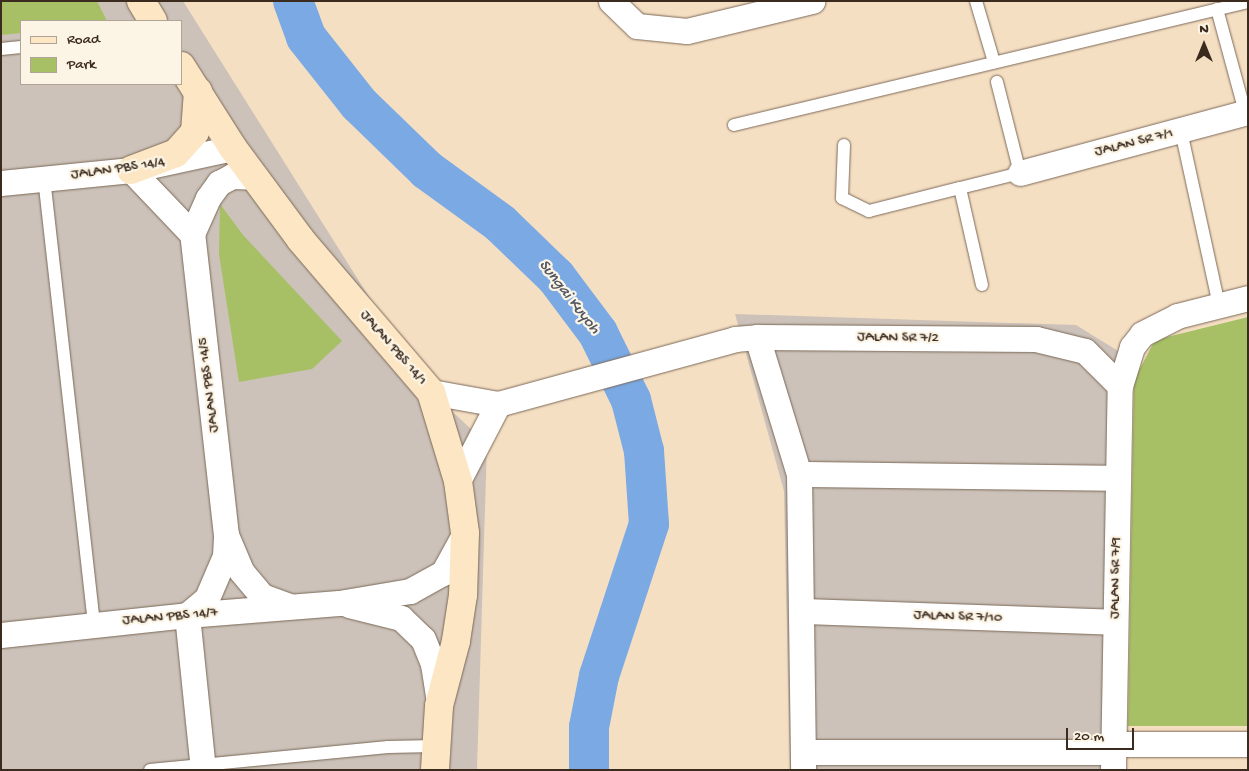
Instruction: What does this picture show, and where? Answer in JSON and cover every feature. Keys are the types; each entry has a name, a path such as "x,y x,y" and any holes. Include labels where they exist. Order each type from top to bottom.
{"street":[{"path":"142,1 152,20"},
{"path":"611,1 636,26 687,31 812,1"},
{"name":"JALAN PBS 14/1","path":"182,67 234,148 301,240 431,392 458,481 465,533 463,596 456,641 440,706 435,758"},
{"path":"198,91 195,132 176,153 131,170 192,234 208,198 219,183 232,176 255,177"},
{"name":"JALAN SR 7/1","path":"1020,173 1246,112"},
{"name":"JALAN PBS 14/4","path":"1,183 131,170 234,148"},
{"name":"JALAN PBS 14/5","path":"192,234 226,535"},
{"path":"1120,386 1132,347 1142,334 1177,316 1248,298"},
{"path":"746,338 799,474 803,761 1113,755 1248,744"},
{"name":"JALAN SR 7/2","path":"431,392 509,400 746,338 1036,339 1085,351 1120,386"},
{"name":"JALAN SR 7/9","path":"1113,755 1120,386"},
{"path":"458,481 509,400"},
{"path":"799,474 1117,478"},
{"name":"JALAN PBS 14/7","path":"1,635 187,615 339,603 410,591 443,573 465,533"},
{"path":"226,535 241,571 262,596 292,607"},
{"path":"203,767 187,615 207,598 225,556 226,535"},
{"name":"JALAN PBS 14/7","path":"339,603 401,618 423,639 433,664 440,706"},
{"name":"JALAN SR 7/10","path":"802,612 1115,622"}],"lane":[{"path":"976,1 994,62"},
{"path":"734,125 1248,2"},
{"path":"1217,9 1246,112"},
{"path":"1,49 20,47"},
{"path":"844,145 842,198 869,211 1020,173 996,82"},
{"path":"1181,131 1219,305"},
{"path":"44,178 94,625"},
{"path":"960,188 982,285"},
{"path":"150,770 203,767 388,747 435,758"}],"shaded area":[{"path":"1,1 183,1 425,386 487,444 477,770 1,770"},
{"path":"735,314 1076,325 1123,354 1123,770 790,770 784,491"}],"green space":[{"path":"1,1 97,1 106,20 20,20 20,33 1,35"},
{"path":"220,204 243,235 342,341 312,369 239,382 219,254"},
{"path":"1248,317 1248,726 1128,726 1134,380 1155,340"}],"waterway":[{"name":"Sungai Kuyoh","path":"293,1 306,37 359,104 427,170 500,223 556,277 598,333 631,400 644,451 649,524 599,676 589,727 589,770"}]}
